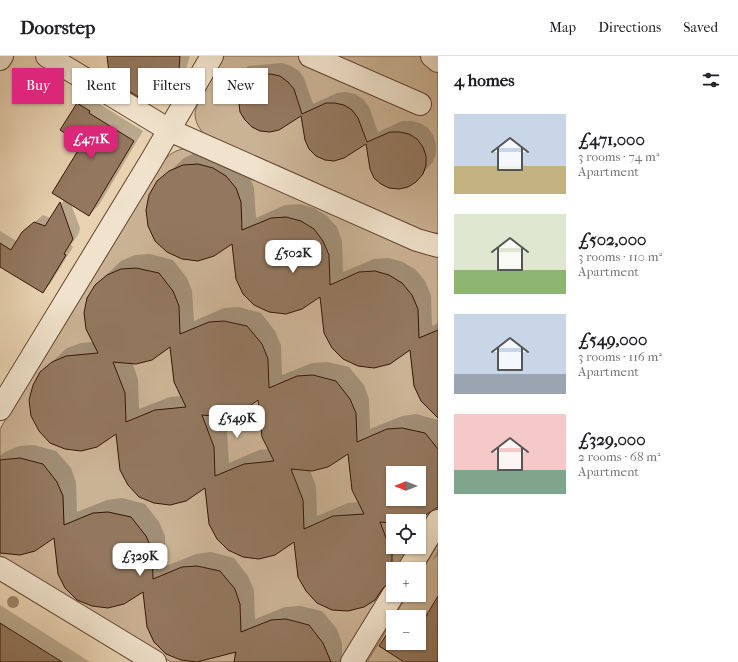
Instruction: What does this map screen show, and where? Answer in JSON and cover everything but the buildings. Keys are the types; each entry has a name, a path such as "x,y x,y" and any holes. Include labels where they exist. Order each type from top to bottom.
{"lane":[{"path":"47,56 169,130 417,240 438,246"},
{"path":"0,409 169,130 212,56"},
{"path":"310,56 420,104"},
{"path":"432,56 438,61"},
{"path":"413,562 438,522"},
{"path":"0,568 155,662"},
{"path":"352,662 389,602"}],"shaded area":[{"path":"224,56 430,56 438,62 438,233 426,233 209,139 198,126 195,115 198,104 205,104 205,90 213,76 213,104 268,104 268,68 217,68"},
{"path":"187,148 438,256 438,508 426,528 426,514 386,514 386,554 410,554 405,562 386,562 386,594 345,662 171,662 0,558 0,429 162,163 167,157 176,151"},
{"path":"438,544 438,662 367,662 386,631 386,650 426,650 426,610 398,610 403,602 426,602 426,564"}]}
